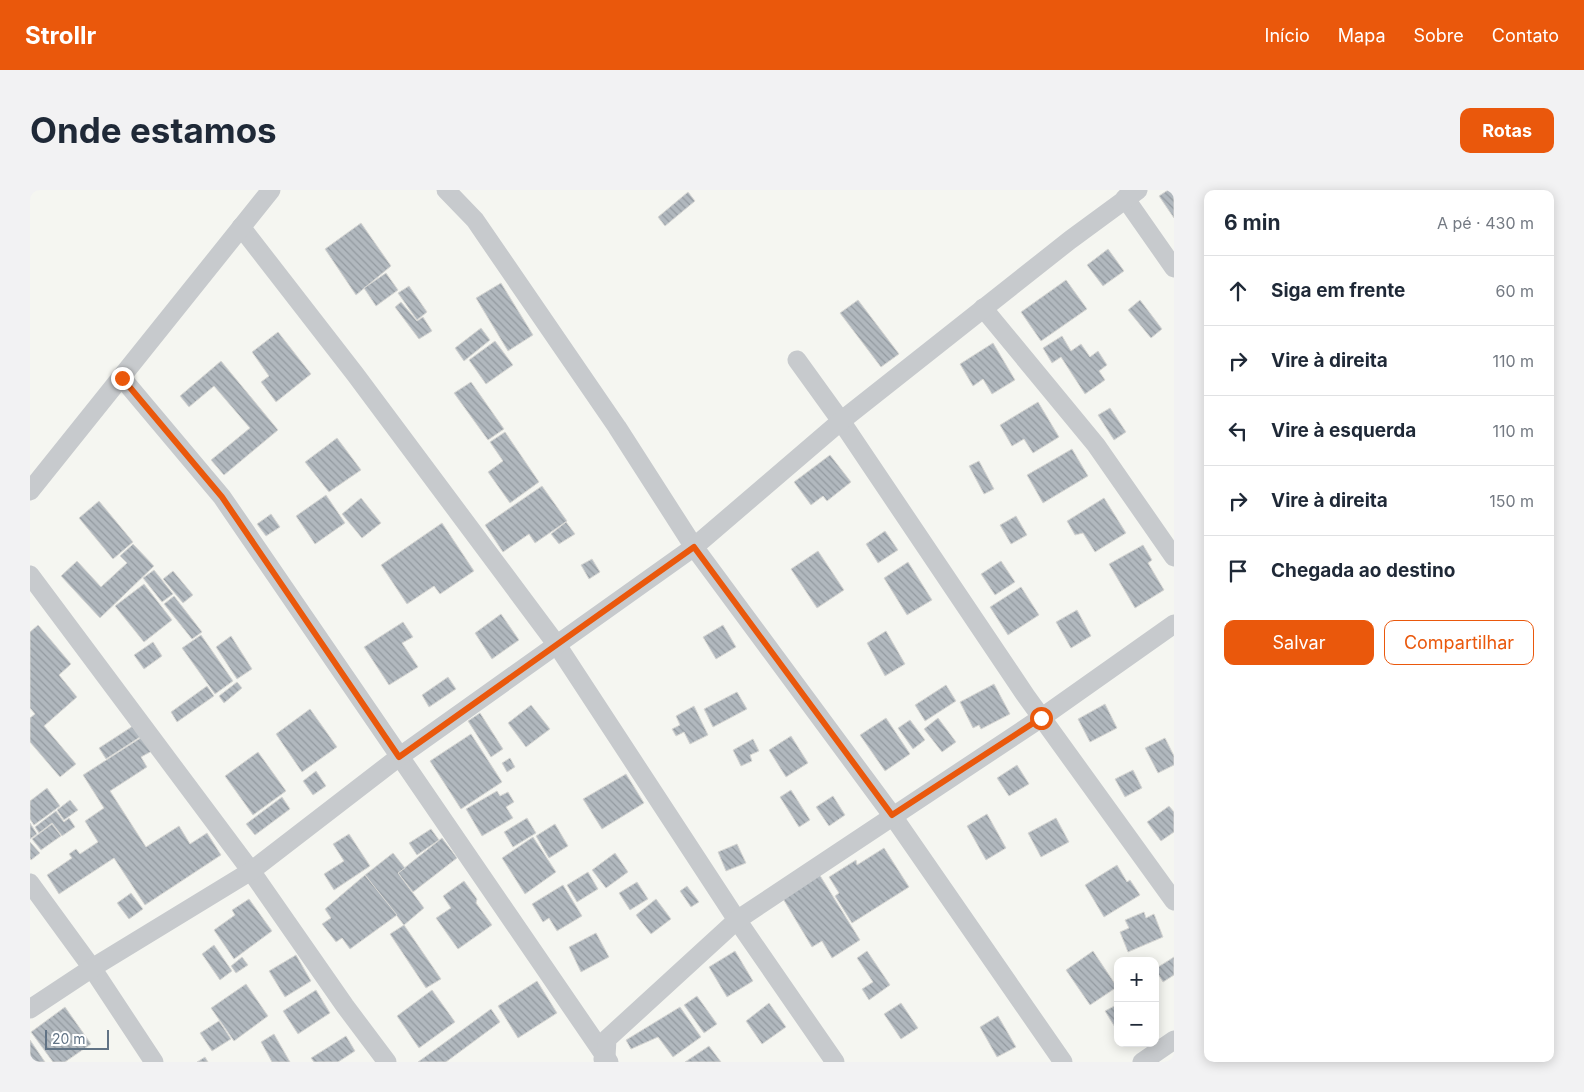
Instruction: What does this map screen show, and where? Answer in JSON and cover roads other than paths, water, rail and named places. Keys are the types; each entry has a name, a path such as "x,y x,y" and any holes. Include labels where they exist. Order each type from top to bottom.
{"street":[{"path":"30,491 271,190"},
{"path":"446,190 475,220 617,427 694,547 892,815 1063,1062"},
{"path":"30,1010 92,968 251,871 399,757 694,547 841,421 983,308 1132,194 1174,268"},
{"path":"241,227 355,374 557,645 737,920 835,1062"},
{"path":"983,308 1096,445 1174,556"},
{"path":"798,360 1041,718 1174,901"},
{"path":"122,378 222,497 399,757 453,832 604,1060"},
{"path":"30,574 251,871 345,1006 387,1062"},
{"path":"604,1060 608,1039 737,920 892,815 1041,718 1174,624"},
{"path":"30,883 92,968 154,1062"},
{"path":"1142,1062 1174,1040"}]}
